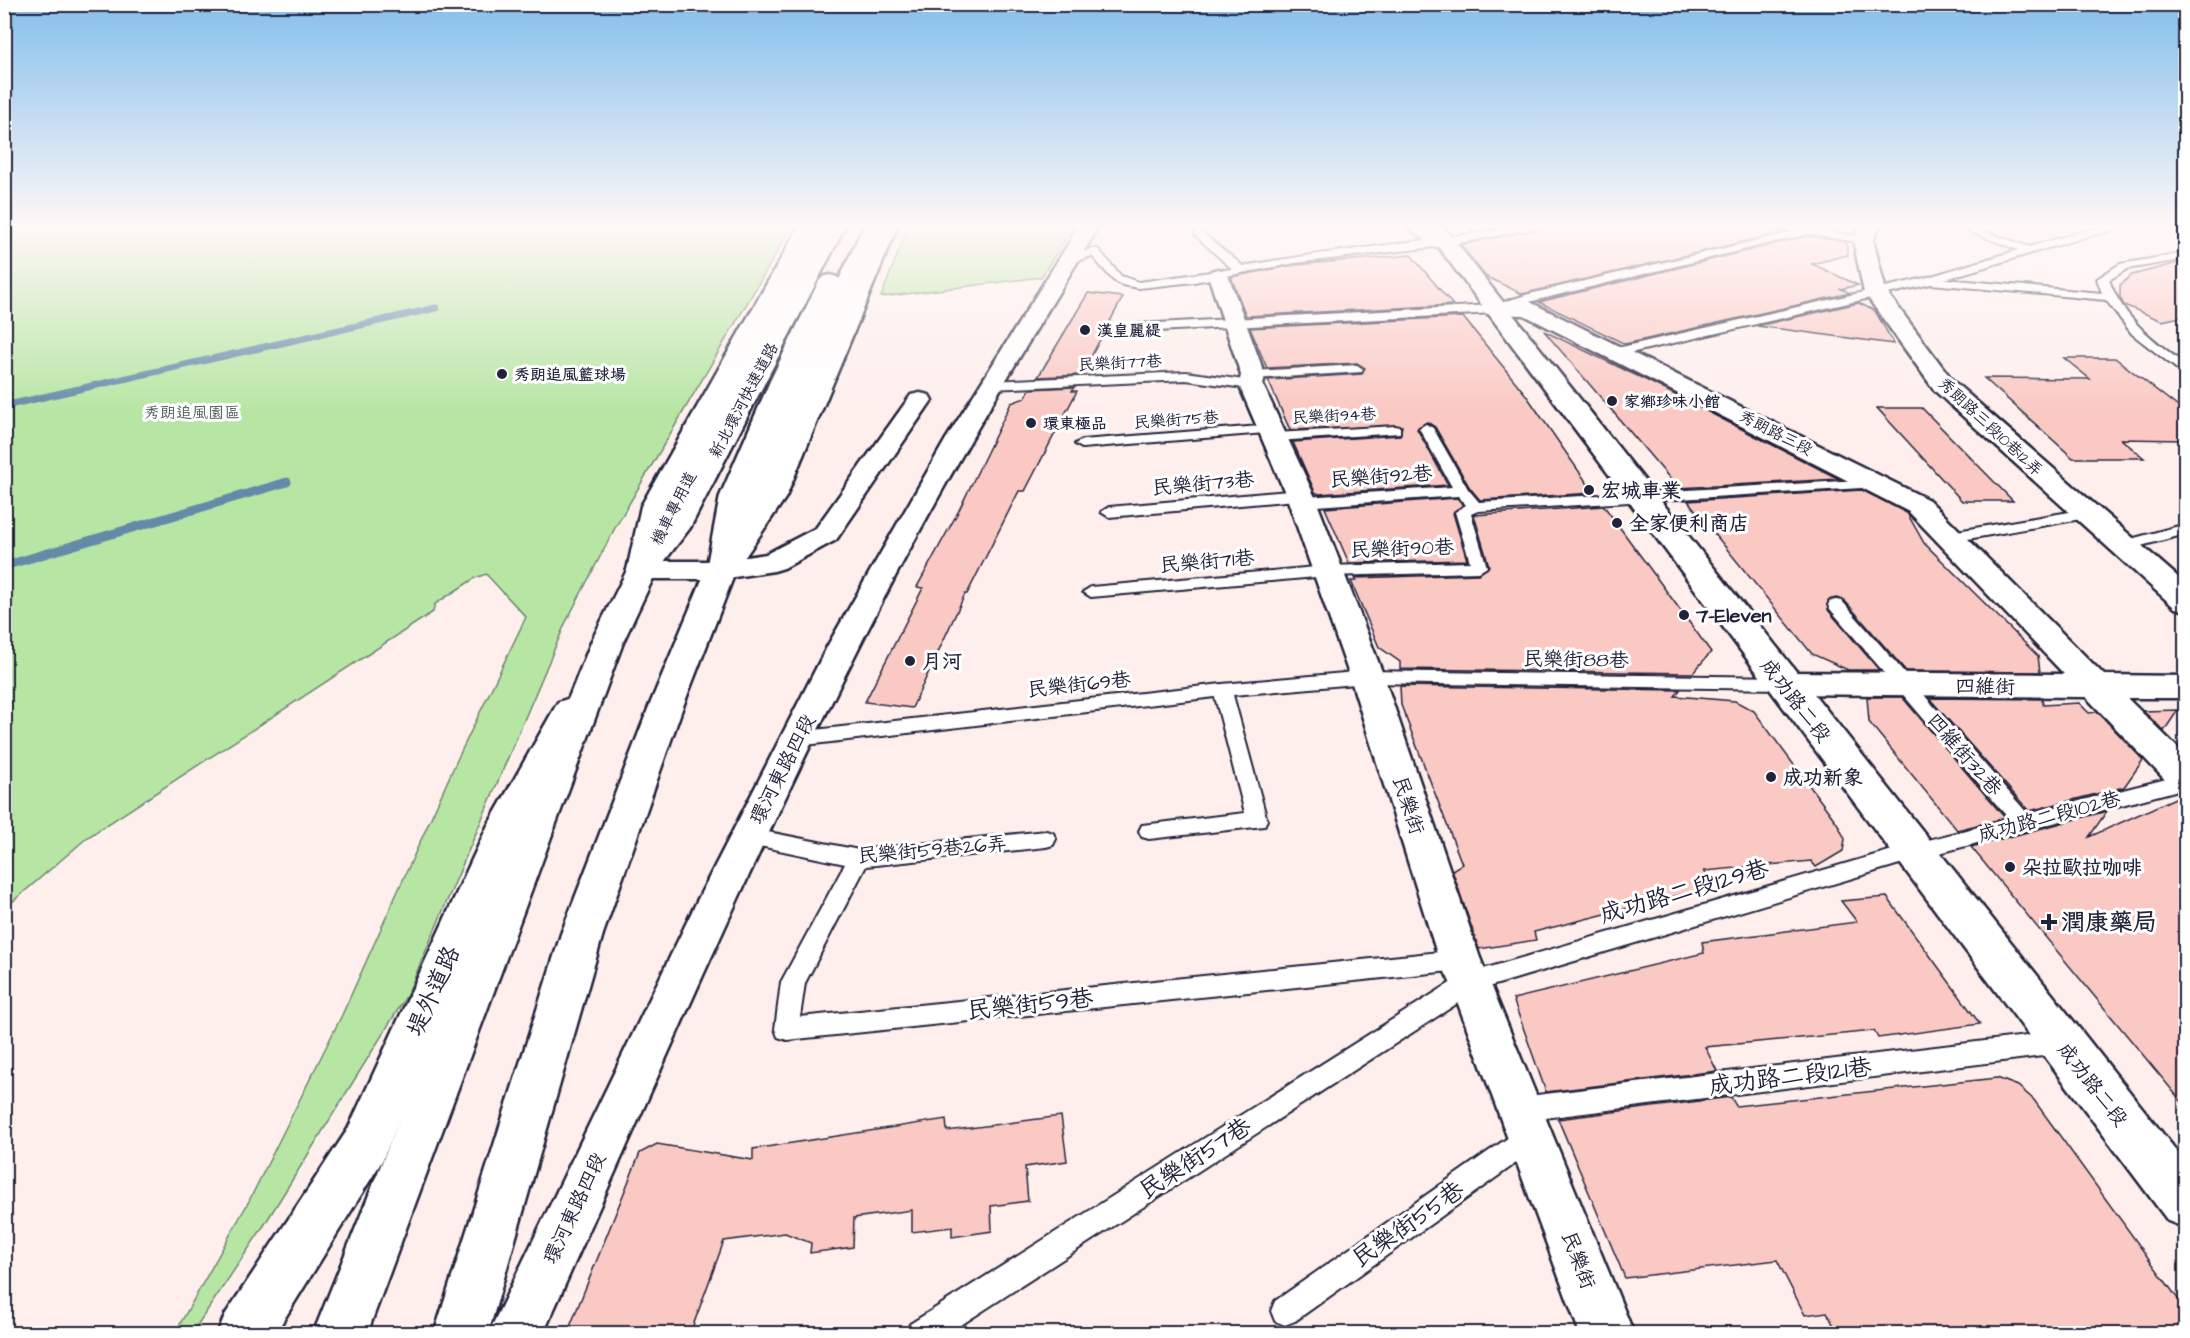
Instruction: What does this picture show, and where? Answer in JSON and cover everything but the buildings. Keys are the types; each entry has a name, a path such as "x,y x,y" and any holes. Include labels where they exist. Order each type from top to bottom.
{"main road":[{"path":"340,1334 608,640 642,570 655,506 776,287"},
{"name":"機車專用道","path":"642,570 791,287"},
{"name":"新北環河快速道路","path":"642,570 676,528 803,287"},
{"name":"新北環河快速道路","path":"721,570 734,496 782,381 826,287"},
{"path":"461,1334 582,934 665,709 721,570 845,287"},
{"path":"721,570 772,497 861,287"},
{"name":"環河東路四段","path":"515,1334 748,836 846,642 990,385 1051,287"},
{"name":"民樂街","path":"1231,287 1236,324 1252,380 1301,499 1367,677 1465,971 1607,1334"},
{"path":"1479,287 1496,309"},
{"path":"1874,287 1875,292"},
{"name":"秀朗路三段10巷12弄","path":"1875,292 1944,386 2186,601"},
{"name":"秀朗路三段","path":"1496,309 1528,308 1878,483 1919,506 2186,780"},
{"name":"成功路二段","path":"1496,309 1641,500 2186,1203"},
{"path":"642,570 721,570 774,562 826,534 920,400"},
{"name":"堤外道路","path":"244,1334 365,1145 506,827 608,640"},
{"name":"四維街","path":"1784,683 2186,687"}],"lane":[{"path":"1138,328 1329,320 1496,309 1573,287"},
{"path":"1617,352 1897,287"},
{"path":"2000,287 2107,297"},
{"path":"2105,287 2107,297 2131,327 2186,372"},
{"name":"民樂街77巷","path":"990,385 1186,376 1252,380 1357,369"},
{"path":"1425,428 1462,491 1475,507 1641,500 1878,483"},
{"name":"民樂街94巷","path":"1274,433 1395,430"},
{"name":"民樂街75巷","path":"1082,444 1274,433"},
{"name":"民樂街92巷","path":"1301,499 1462,491"},
{"name":"民樂街73巷","path":"1109,512 1301,499"},
{"name":"民樂街90巷","path":"1327,571 1479,567 1463,512 1475,507"},
{"path":"1951,537 2087,514"},
{"path":"2122,546 2186,529"},
{"name":"民樂街71巷","path":"1091,592 1327,571"},
{"name":"四維街32巷","path":"1836,605 2024,823"},
{"name":"民樂街69巷","path":"797,739 1222,690 1367,677"},
{"name":"民樂街88巷","path":"1367,677 1784,683"},
{"path":"1149,831 1257,820 1222,690"},
{"name":"成功路二段102巷","path":"1913,852 2186,780"},
{"name":"民樂街59巷26弄","path":"748,836 859,858 1046,839"},
{"name":"成功路二段129巷","path":"1465,971 1913,852"},
{"name":"民樂街59巷","path":"859,858 793,982 787,1029 1465,971"},
{"name":"民樂街57巷","path":"920,1334 1465,971"},
{"name":"成功路二段121巷","path":"1525,1123 2061,1043"},
{"name":"民樂街55巷","path":"1285,1311 1525,1123"}],"green space":[{"name":"秀朗追風園區","path":"4,287 756,287 616,526 565,624 407,995 263,1227 192,1333 175,1333 249,1201 342,1015 457,760 526,617 486,574 475,578 435,604 433,612 88,837 5,908"},
{"path":"885,287 957,287 881,297"}],"waterway":[{"path":"4,406 436,308"},
{"path":"4,566 287,482"}],"place":[{"name":"漢皇麗緹","path":"1085,330"},
{"name":"秀朗追風籃球場","path":"502,374"},
{"name":"家鄉珍味小館","path":"1612,401"},
{"name":"環東極品","path":"1031,423"},
{"name":"宏城車業","path":"1589,490"},
{"name":"全家便利商店","path":"1617,523"},
{"name":"7-Eleven","path":"1684,615"},
{"name":"月河","path":"910,661"},
{"name":"成功新象","path":"1771,777"},
{"name":"朵拉歐拉咖啡","path":"2010,867"},
{"name":"潤康藥局","path":"2049,922"}]}
